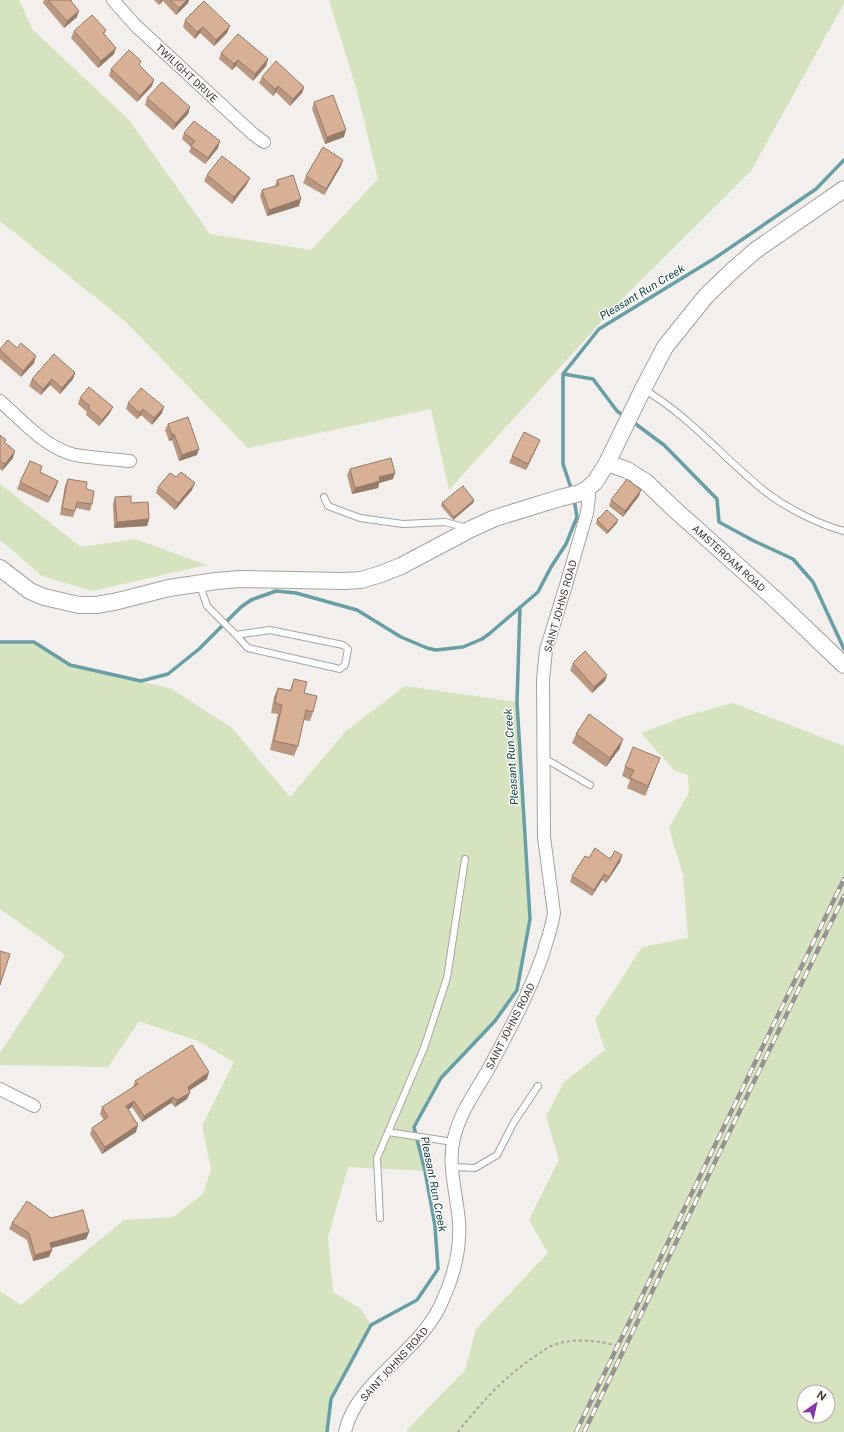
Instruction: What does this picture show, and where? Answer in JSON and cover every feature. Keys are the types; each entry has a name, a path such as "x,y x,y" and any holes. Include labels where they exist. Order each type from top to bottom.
{"street":[{"name":"TWILIGHT DRIVE","path":"113,0 135,25 253,134 264,142"},
{"path":"0,568 30,591 44,597 80,605 96,605 169,588 240,579 344,582 361,580 402,566 471,529 495,518 583,491 596,482 607,463 642,389 665,347 712,290 756,250 844,189"},
{"path":"0,401 43,439 63,451 130,462"},
{"name":"AMSTERDAM ROAD","path":"607,463 627,470 646,482 776,600 844,665"},
{"name":"SAINT JOHNS ROAD","path":"345,1432 350,1416 364,1394 424,1332 436,1316 449,1287 458,1252 459,1223 451,1157 453,1142 459,1122 466,1107 488,1070 521,1008 536,975 553,925 554,913 544,837 543,679 546,650 587,513 589,496 583,491"},
{"path":"0,1089 34,1106"}],"lane":[{"path":"642,389 660,399 678,414 768,494 793,509 834,528 844,531"},
{"path":"324,497 328,506 360,518 403,524 445,522 471,529"},
{"path":"200,583 207,606 248,648 340,669 345,665 348,649 343,645 270,630 234,633"},
{"path":"544,758 590,785"},
{"path":"380,1218 377,1158 424,1048 447,978 465,859"},
{"path":"452,1167 475,1168 497,1155 514,1122 538,1086"},
{"path":"388,1132 453,1142"}],"path":[{"path":"458,1432 494,1390 510,1375 549,1347 563,1342 579,1340 601,1341 618,1346"}],"green space":[{"path":"0,0 19,0 33,30 129,120 210,234 311,250 378,179 357,91 329,0 844,0 844,3 751,171 620,301 449,490 431,409 248,448 125,321 0,221"},
{"path":"0,484 81,547 135,539 207,565 92,591 42,576 0,540"},
{"path":"0,642 34,642 70,665 172,689 232,728 290,797 346,731 405,686 517,702 530,919 517,990 495,1021 441,1078 414,1127 425,1171 348,1167 328,1237 333,1292 361,1309 371,1325 331,1399 327,1432 0,1432 0,1291 21,1305 124,1220 173,1217 203,1194 211,1169 202,1126 234,1062 196,1040 139,1021 108,1067 0,1065 0,1053 65,955 0,909"},
{"path":"733,703 844,746 844,1432 407,1432 407,1430 465,1370 476,1329 548,1253 529,1220 559,1160 546,1116 564,1082 605,1050 595,1020 642,947 688,938 683,875 669,828 689,792 688,775 674,770 641,733 689,715"}],"building":[{"path":"48,0 70,0 79,11 67,21"},
{"path":"170,0 187,0 179,8"},
{"path":"204,1 230,26 216,40 203,27 197,32 185,20"},
{"path":"92,15 106,30 103,33 116,48 101,61 74,31"},
{"path":"238,34 268,59 255,74 238,60 234,64 221,53"},
{"path":"129,50 141,61 139,65 154,80 140,96 111,69"},
{"path":"276,61 304,87 293,99 278,86 275,89 262,77"},
{"path":"162,82 190,107 176,123 147,98"},
{"path":"333,95 346,130 327,137 314,102"},
{"path":"194,121 220,141 208,158 191,146 195,141 184,133"},
{"path":"323,147 343,160 326,189 306,176"},
{"path":"222,156 250,178 234,197 207,175"},
{"path":"293,175 301,199 269,210 262,190 279,185 277,180"},
{"path":"8,340 17,348 21,343 36,356 23,371 0,350"},
{"path":"54,354 75,373 62,388 52,379 43,389 32,379"},
{"path":"89,387 113,407 102,420 88,408 90,406 80,398"},
{"path":"141,388 164,407 154,418 143,409 140,413 128,403"},
{"path":"188,417 199,449 182,455 174,434 172,435 168,424"},
{"path":"524,432 540,440 528,464 512,456"},
{"path":"0,435 6,440 4,442 15,451 5,464 0,461"},
{"path":"391,458 395,473 379,477 380,481 355,488 350,469"},
{"path":"30,461 42,466 40,472 58,481 50,497 20,482"},
{"path":"181,472 195,483 178,503 158,487 170,473 176,477"},
{"path":"68,479 87,482 86,489 94,491 92,504 77,502 75,511 62,508"},
{"path":"627,479 641,490 625,511 611,500"},
{"path":"463,486 474,500 454,517 442,503"},
{"path":"131,496 131,503 148,502 149,519 117,522 115,497"},
{"path":"607,510 618,520 608,531 597,520"},
{"path":"585,651 607,675 594,687 573,663"},
{"path":"294,679 307,682 304,693 317,696 313,712 306,710 298,746 274,741 282,705 275,703 278,688 291,691"},
{"path":"589,714 623,739 610,758 576,734"},
{"path":"633,747 660,758 648,786 630,778 634,770 625,767"},
{"path":"595,848 610,859 615,851 622,855 609,877 604,874 594,890 572,876 585,856 589,858"},
{"path":"0,951 10,954 0,985"},
{"path":"192,1045 209,1072 188,1087 190,1093 177,1100 173,1097 144,1116 134,1101 126,1106 138,1125 105,1147 92,1128 108,1117 102,1107 138,1084 135,1081"},
{"path":"27,1201 51,1218 83,1210 89,1232 50,1243 52,1250 35,1255 29,1233 12,1223"}],"waterway":[{"name":"Pleasant Run Creek","path":"572,491 563,464 563,374 599,329 715,258 816,189 844,160"},
{"path":"563,374 593,379 617,411 624,416"},
{"path":"633,422 664,445 717,499 719,522 754,541 793,559 813,582 844,649"},
{"path":"0,642 34,642 70,665 141,681 168,674 199,649 241,607 251,600 276,591 296,593 357,610 401,637 427,648 436,650 463,647 482,639 489,634 538,592 551,567 566,544 577,517 574,499"},
{"name":"Pleasant Run Creek","path":"327,1432 331,1399 371,1325 417,1300 438,1269 435,1226 425,1171 414,1127 441,1078 495,1021 517,990 530,919 517,702 520,607"}],"railway":[{"path":"576,1432 844,879"},
{"path":"584,1432 844,896"}]}
